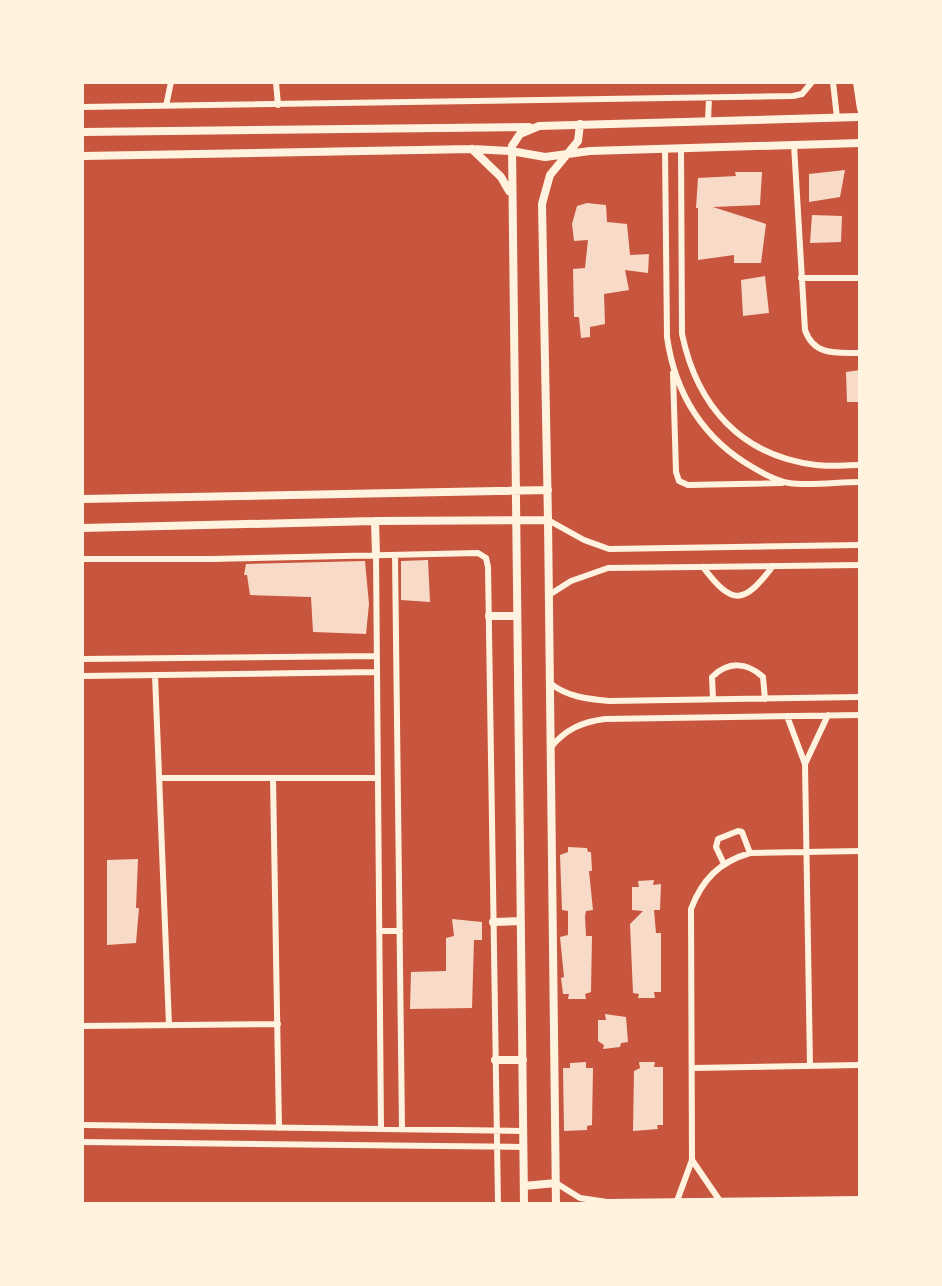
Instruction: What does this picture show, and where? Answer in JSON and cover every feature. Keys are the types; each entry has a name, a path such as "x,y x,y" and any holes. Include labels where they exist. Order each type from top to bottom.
{"street":[{"path":"166,106 171,82"},
{"path":"276,82 278,105"},
{"path":"82,107 793,96 802,94 810,88 812,82"},
{"path":"833,82 837,118"},
{"path":"856,82 860,109"},
{"path":"708,121 709,98"},
{"path":"82,132 532,127 860,117"},
{"path":"556,1204 542,204 550,175 578,141 580,124"},
{"path":"524,1204 511,151 515,140 532,127"},
{"path":"82,156 472,149 511,151 533,157 590,151 860,143"},
{"path":"794,145 805,330 808,339 822,351 860,354"},
{"path":"472,149 501,177 511,194"},
{"path":"665,149 667,337 673,368 676,472 679,481 688,485 860,482"},
{"path":"681,149 682,334 687,359 697,383 710,405 727,424 747,441 769,453 794,462 819,466 860,465"},
{"path":"801,278 860,278"},
{"path":"673,368 692,411 716,440 737,459 789,483"},
{"path":"82,499 548,490"},
{"path":"82,528 548,520 584,540 609,549 860,545"},
{"path":"375,521 382,1129"},
{"path":"82,559 481,554 488,563 498,1204"},
{"path":"395,555 402,1129"},
{"path":"549,595 583,575 608,568 860,565"},
{"path":"703,567 720,589 732,595 739,595 757,587 774,566"},
{"path":"489,616 517,616"},
{"path":"82,659 376,656"},
{"path":"101,676 102,659"},
{"path":"712,699 712,677 718,671 733,665 750,667 763,677 765,699"},
{"path":"82,676 377,672"},
{"path":"155,675 169,1026"},
{"path":"550,683 560,691 593,700 860,697"},
{"path":"805,764 828,715"},
{"path":"551,747 560,735 574,727 597,720 860,715"},
{"path":"787,716 805,764 810,1066"},
{"path":"159,778 378,778"},
{"path":"272,778 279,1128"},
{"path":"723,864 716,847 718,839 742,832 750,853"},
{"path":"677,1201 692,1160 691,909 703,883 723,864 750,853 860,851"},
{"path":"493,922 521,921"},
{"path":"379,931 400,931"},
{"path":"82,1026 278,1024"},
{"path":"495,1060 523,1060"},
{"path":"692,1068 860,1065"},
{"path":"82,1125 523,1131"},
{"path":"341,1128 341,1145"},
{"path":"82,1142 524,1147"},
{"path":"692,1160 720,1201"},
{"path":"524,1186 555,1183 580,1198 593,1201 860,1199"}],"building":[{"path":"845,170 840,197 809,202 809,174"},
{"path":"735,172 762,172 760,205 713,207 766,224 761,263 734,263 734,255 698,260 698,178 736,176"},
{"path":"587,203 606,205 607,222 627,224 630,255 649,254 648,273 625,270 629,290 604,294 605,324 590,327 590,337 581,338 579,317 574,317 573,269 585,268 588,240 574,241 572,224 577,206"},
{"path":"812,215 842,216 841,242 810,243"},
{"path":"765,276 769,313 743,316 741,280"},
{"path":"860,370 860,402 847,402 846,372"},
{"path":"428,560 430,602 401,600 401,561"},
{"path":"365,561 369,604 366,634 313,632 311,597 250,595 247,575 244,575 246,564"},
{"path":"568,847 587,848 588,852 591,852 592,871 589,871 593,910 586,911 585,916 586,936 592,936 591,992 585,994 586,999 568,999 569,994 563,994 561,978 564,977 560,937 568,935 568,911 562,910 560,855 568,852"},
{"path":"138,859 136,908 139,908 136,943 107,945 107,860"},
{"path":"654,880 653,885 661,884 660,910 654,910 656,933 661,933 661,992 654,992 655,998 638,998 639,994 633,993 630,924 643,911 632,910 632,887 639,887 638,881"},
{"path":"452,919 482,922 482,940 474,940 472,1008 410,1009 411,972 446,971 446,938 454,936"},
{"path":"605,1014 626,1017 628,1042 621,1043 620,1047 603,1049 604,1045 598,1041 598,1020 606,1020"},
{"path":"586,1062 586,1068 593,1068 592,1125 587,1126 587,1130 564,1131 563,1068 570,1068 570,1063"},
{"path":"639,1062 655,1062 654,1067 663,1067 663,1125 657,1125 658,1129 633,1131 634,1071 640,1068"}]}
